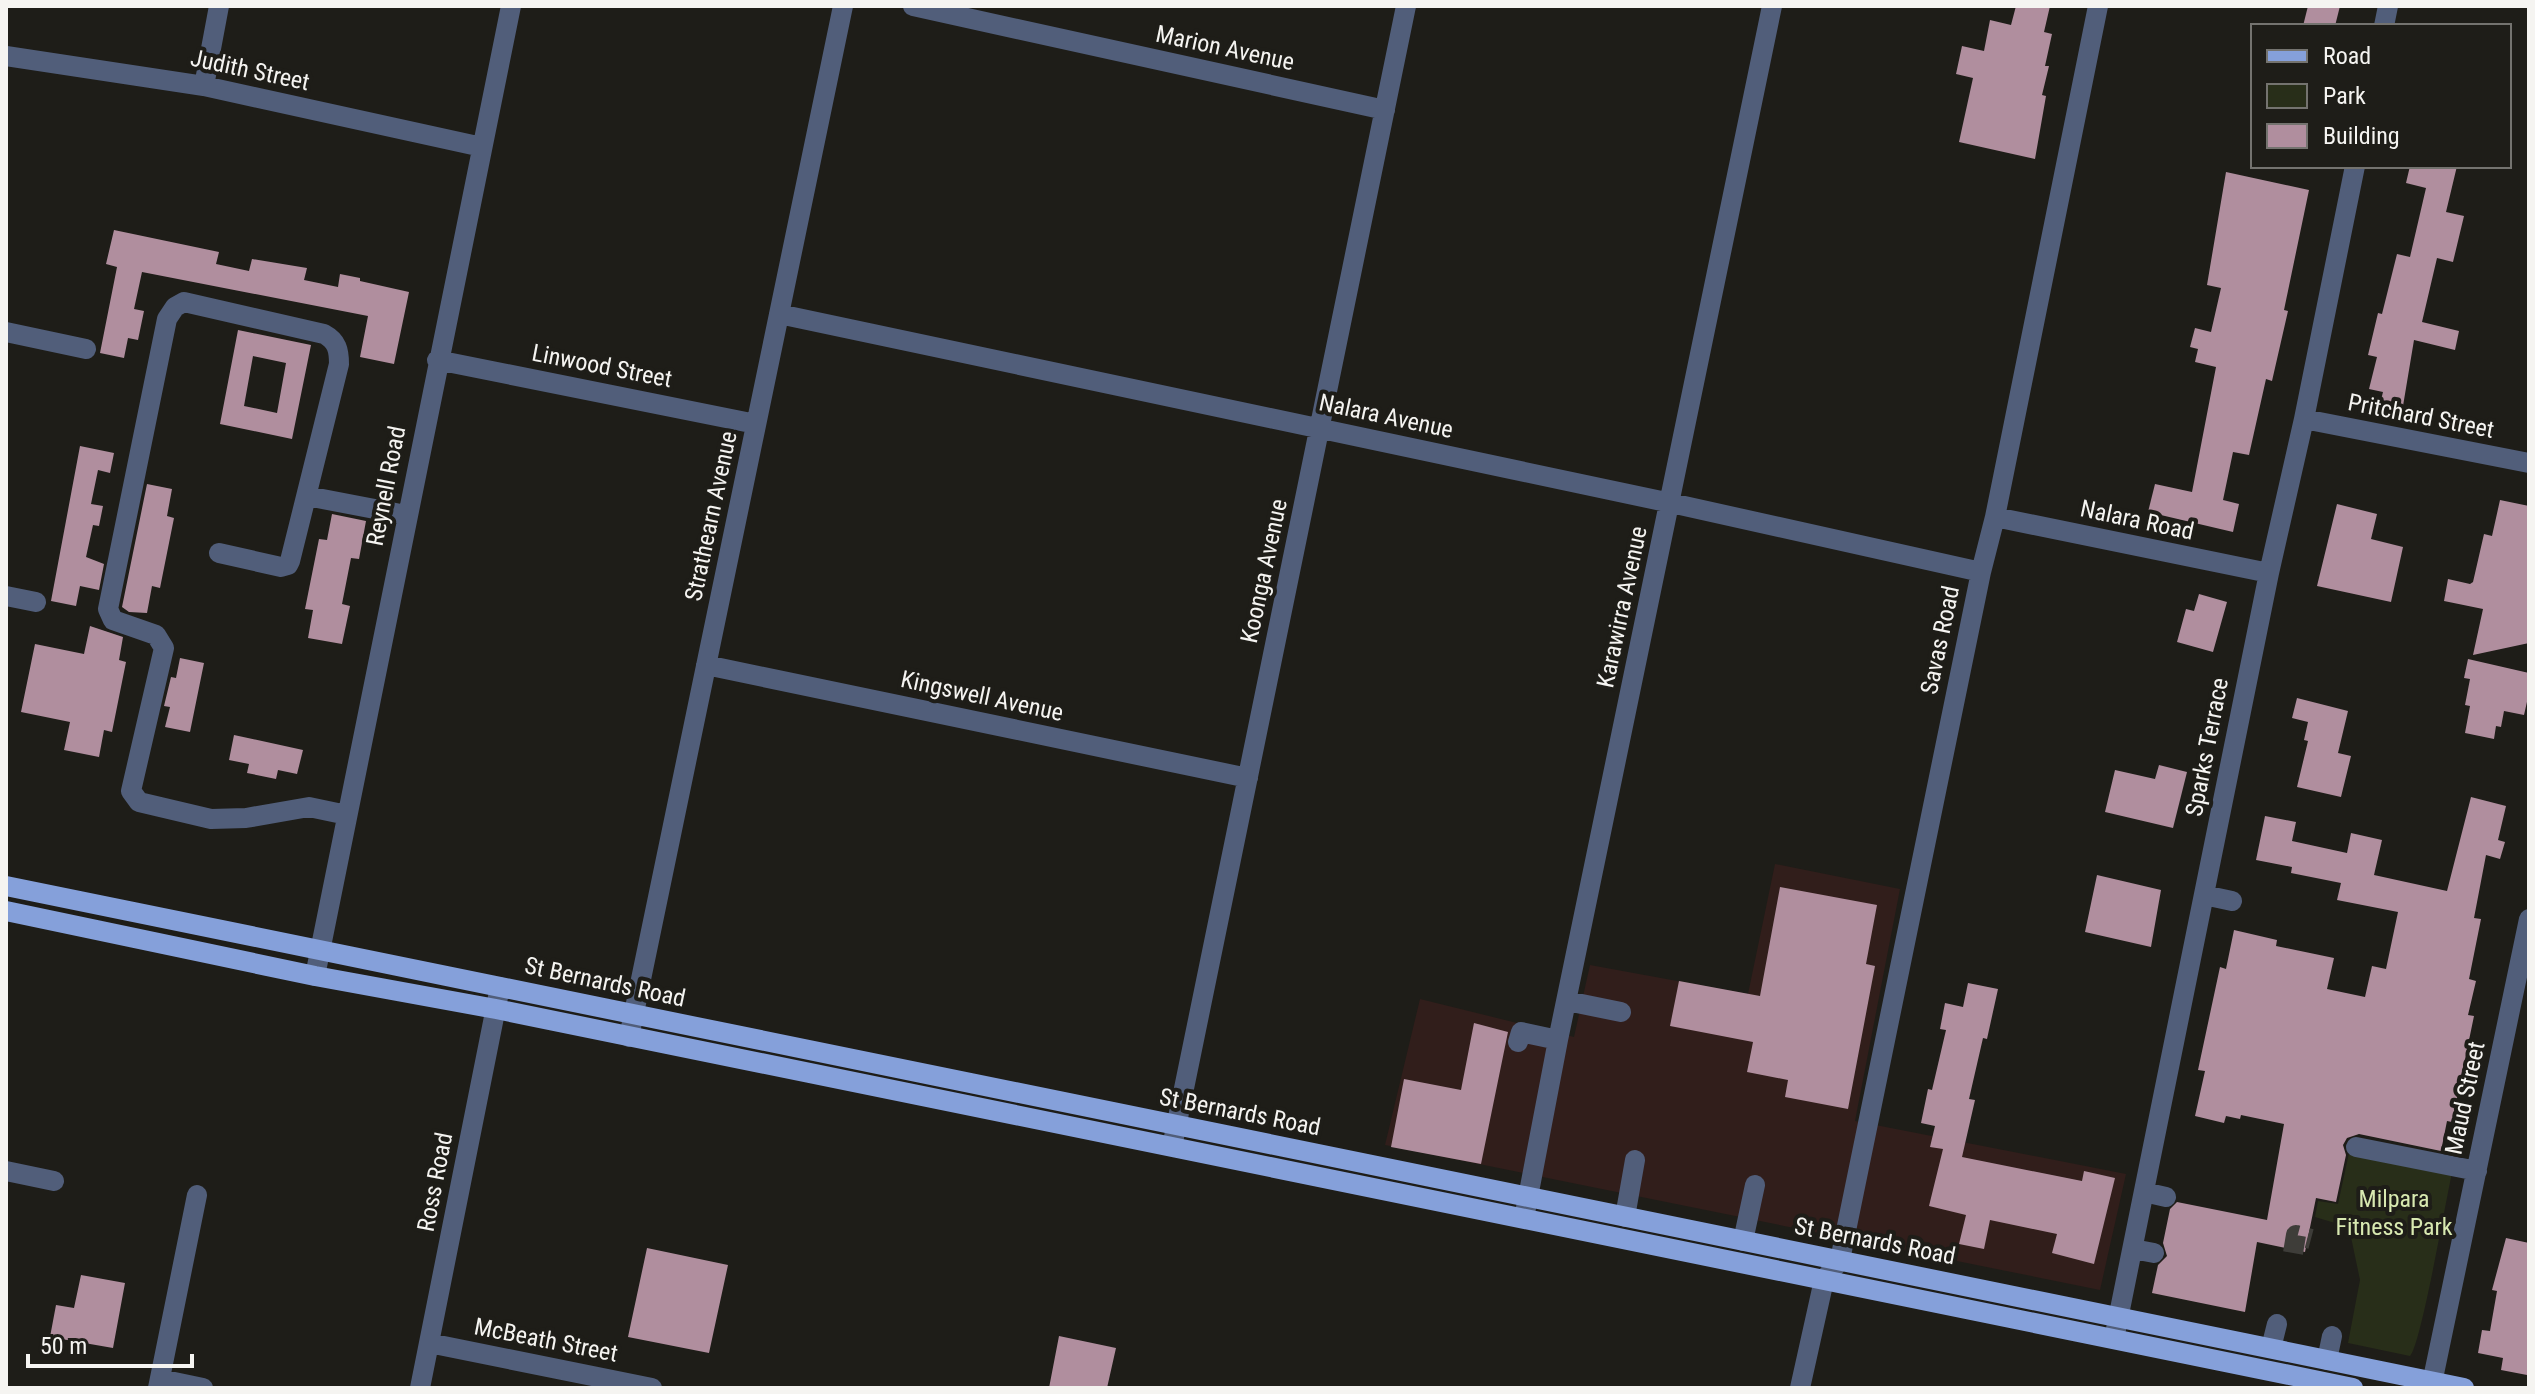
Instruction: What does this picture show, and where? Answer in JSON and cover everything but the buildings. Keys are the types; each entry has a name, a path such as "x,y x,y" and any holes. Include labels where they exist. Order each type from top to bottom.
{"main road":[{"name":"St Bernards Road","path":"6,886 2271,1348 2432,1385 2464,1388"},
{"name":"St Bernards Road","path":"6,911 2353,1388"}],"street":[{"path":"204,86 219,6"},
{"name":"Reynell Road","path":"315,976 437,360 511,6"},
{"name":"Strathearn Avenue","path":"629,1037 843,6"},
{"name":"Marion Avenue","path":"913,6 1385,110"},
{"name":"Koonga Avenue","path":"1172,1147 1406,6"},
{"name":"Karawirra Avenue","path":"1524,1219 1558,1040 1772,6"},
{"name":"Savas Road","path":"1824,1280 1840,1260 2098,6"},
{"name":"Judith Street","path":"6,56 204,86 482,147"},
{"name":"Sparks Terrace","path":"2114,1339 2355,168"},
{"path":"219,553 281,567 288,565 339,364 338,348 324,334 196,304 179,304 167,319 108,609 113,620 156,635 164,648 131,791 139,802 211,819 246,818 309,807 347,815"},
{"name":"Nalara Avenue","path":"779,314 1671,503 1981,572"},
{"path":"6,332 86,349"},
{"name":"Linwood Street","path":"437,360 756,424"},
{"name":"Pritchard Street","path":"2304,419 2529,463"},
{"path":"307,496 406,515"},
{"name":"Nalara Road","path":"1995,517 2269,573"},
{"path":"6,596 36,602"},
{"name":"Kingswell Avenue","path":"706,665 1248,778"},
{"path":"2204,895 2232,901"},
{"name":"Maud Street","path":"2432,1385 2529,919"},
{"name":"Ross Road","path":"420,1388 500,987"},
{"path":"1567,1001 1621,1012"},
{"path":"1518,1042 1521,1032 1558,1040"},
{"path":"2356,1147 2477,1171"},
{"path":"1625,1217 1635,1160"},
{"path":"6,1171 54,1181"},
{"path":"1743,1241 1755,1185"},
{"path":"2144,1192 2166,1197"},
{"path":"197,1195 159,1384 203,1388"},
{"path":"2133,1249 2154,1253"},
{"path":"1800,1388 1824,1280"},
{"path":"2271,1348 2277,1324"},
{"path":"2327,1360 2332,1336"},
{"name":"McBeath Street","path":"429,1343 652,1388"}],"shaded area":[{"path":"1775,864 1900,889 1855,1121 2126,1174 2100,1290 1385,1145 1420,999 1574,1037 1590,965 1748,994"}],"green space":[{"name":"Milpara Fitness Park","path":"2349,1153 2452,1173 2427,1300 2410,1356 2348,1343 2360,1280 2351,1237 2345,1226 2315,1217 2318,1201 2338,1204"}],"tunnel":[{"path":"2293,1253 2296,1235 2311,1239"}]}
